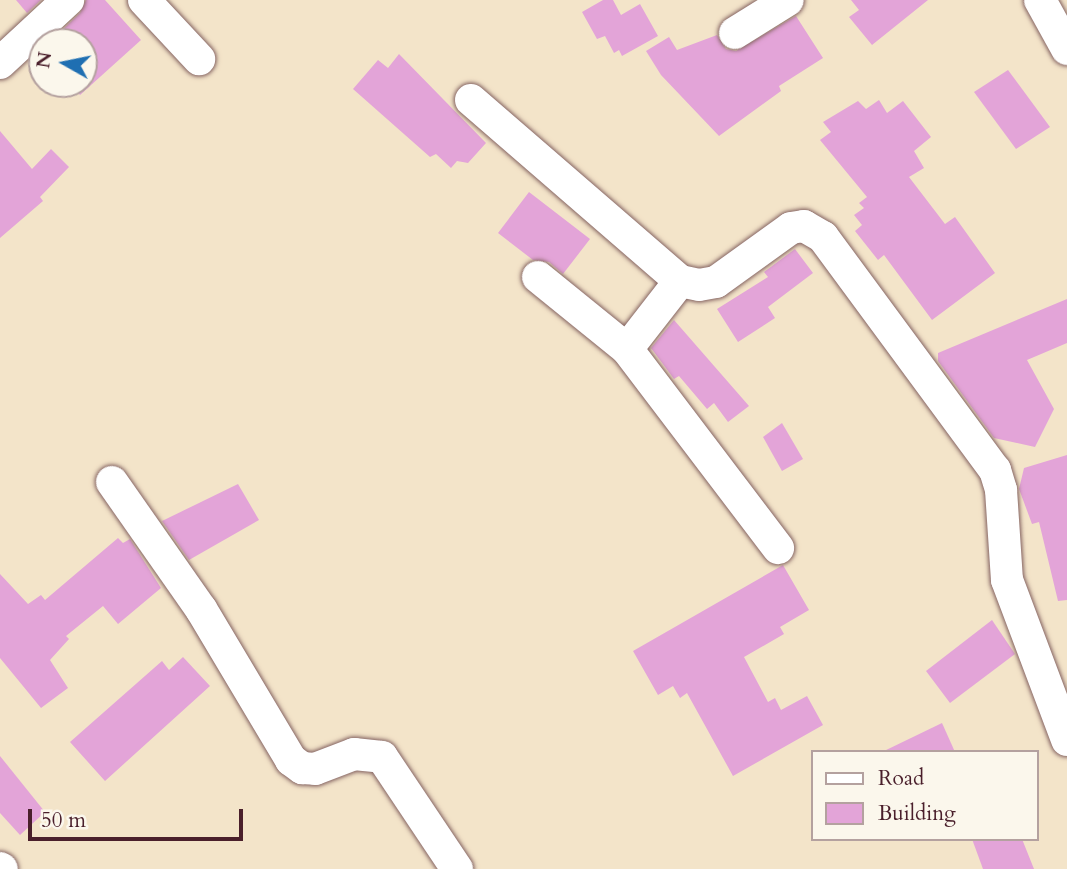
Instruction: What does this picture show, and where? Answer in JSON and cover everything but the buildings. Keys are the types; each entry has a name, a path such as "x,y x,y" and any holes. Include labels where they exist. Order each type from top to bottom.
{"street":[{"path":"0,63 68,0"},
{"path":"144,0 199,59"},
{"path":"735,33 788,0"},
{"path":"1040,0 1067,49"},
{"path":"471,100 680,281 699,285 716,282 791,228 804,226 822,237 995,470 1001,490 1007,580 1067,740"},
{"path":"538,277 627,349 778,548"},
{"path":"627,349 680,281"},
{"path":"112,482 201,609 291,760 302,768 314,769 354,754 382,757 457,869"}]}
